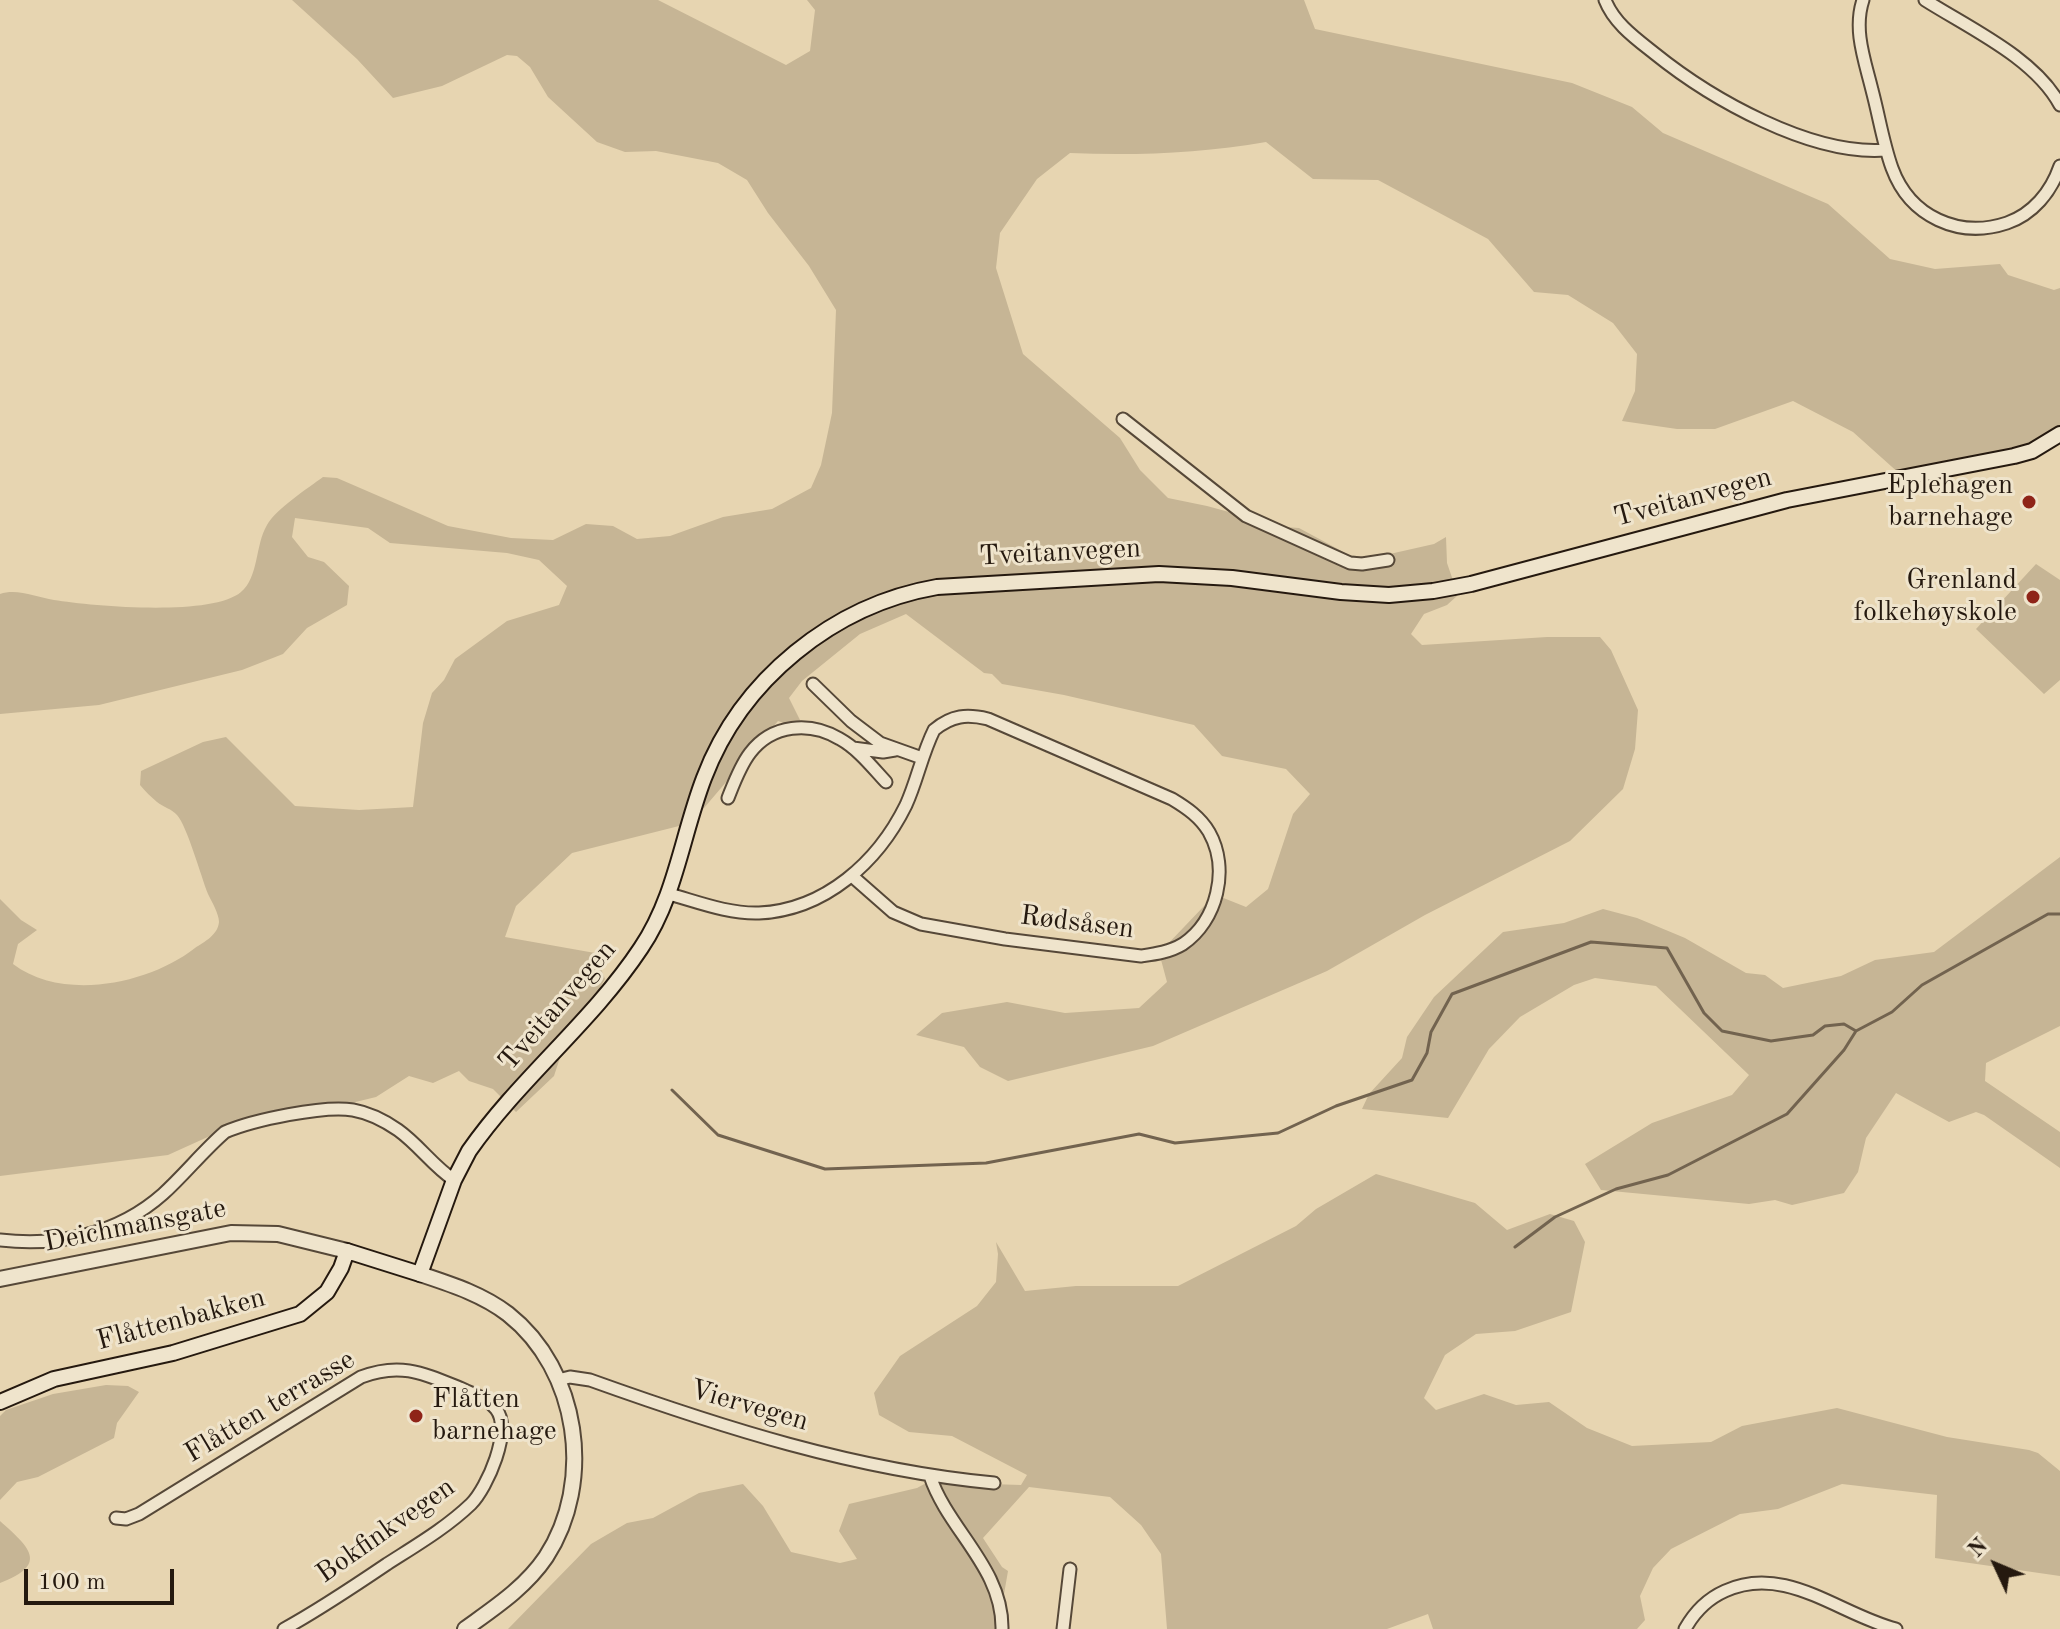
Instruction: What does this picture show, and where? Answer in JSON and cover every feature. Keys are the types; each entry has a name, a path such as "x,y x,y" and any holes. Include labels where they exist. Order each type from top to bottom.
{"main road":[{"name":"Tveitanvegen","path":"420,1274 454,1180 478,1138 629,965 651,931 669,894 703,779 740,710 771,675 813,638 850,616 893,597 954,585 1159,574 1232,578 1360,594 1433,591 1471,584 1802,497 2014,456 2032,451 2060,434"},
{"name":"Deichmansgate","path":"0,1279 231,1233 278,1234 420,1274 462,1289 507,1314 538,1345 558,1380 570,1421 574,1457 570,1497 561,1527 545,1557 523,1584 465,1629"},
{"name":"Flåttenbakken","path":"0,1402 54,1379 173,1353 300,1314 327,1292 347,1251"}],"street":[{"path":"1605,0 1615,20 1639,41 1683,76 1724,102 1755,118 1822,142 1850,149 1886,150"},
{"path":"1863,0 1859,13 1859,35 1886,150 1902,189 1916,206 1934,219 1967,229 2017,219 2045,196 2060,166"},
{"path":"1925,0 2025,64 2053,91 2060,105"},
{"path":"1123,419 1246,516 1350,563 1388,560"},
{"path":"813,684 851,721 880,743 922,758"},
{"name":"Rødsåsen","path":"669,894 724,909 758,913 799,906 819,898 852,876 897,821 907,803 934,730 954,717 973,715 1172,799 1190,810 1209,832 1219,863 1219,883 1213,907 1195,933 1181,945 1162,953 1141,956 1005,939 921,924 893,912 852,876"},
{"path":"728,798 749,754 760,741 789,728 809,727 825,731 853,748 886,782"},
{"path":"853,748 883,752 897,749"},
{"path":"0,1240 41,1242 73,1239 101,1231 132,1216 160,1196 225,1132 253,1123 326,1110 351,1109 387,1123 454,1180"},
{"name":"Flåtten terrasse","path":"116,1518 126,1519 139,1514 361,1377 377,1371 408,1369 483,1398 496,1409"},
{"name":"Viervegen","path":"558,1380 570,1377 590,1380 723,1426 866,1463 930,1476 994,1483"},
{"name":"Bokfinkvegen","path":"284,1629 434,1534 472,1503 488,1476 501,1442 502,1420 496,1409"},
{"path":"930,1476 941,1504 993,1581 1000,1600 1002,1629"},
{"path":"1063,1629 1070,1569"},
{"path":"1685,1629 1696,1612 1715,1596 1733,1587 1764,1582 1790,1586 1861,1618 1896,1629"},
{"path":"302,1618 313,1629"}],"shaded area":[{"path":"292,0 658,0 786,65 810,51 815,10 807,0 1304,0 1315,29 1572,83 1632,107 1663,133 1828,204 1890,259 1935,269 2000,264 2008,275 2054,290 2060,288 2060,429 2023,453 1901,475 1853,432 1793,401 1715,429 1677,429 1622,421 1635,391 1637,354 1613,323 1568,295 1534,292 1488,239 1378,180 1313,179 1266,142 1168,153 1070,153 1037,179 1000,233 996,268 1023,354 1120,438 1140,470 1168,498 1299,528 1349,555 1372,558 1434,544 1446,537 1447,563 1458,595 1447,605 1424,614 1411,634 1422,645 1600,637 1611,650 1638,710 1635,749 1623,789 1570,841 1425,915 1327,971 1153,1046 1008,1081 980,1067 964,1047 916,1035 942,1013 1007,1002 1065,1013 1139,1008 1167,982 1160,956 1164,948 1205,905 1221,897 1246,907 1268,889 1293,814 1310,794 1286,769 1222,756 1194,725 1002,684 906,614 860,634 802,681 789,698 805,730 778,721 704,808 683,825 572,853 516,906 505,937 595,953 605,979 592,1002 571,1024 554,1076 516,1112 493,1089 469,1081 459,1071 433,1083 409,1076 376,1097 298,1116 243,1121 168,1155 0,1176 0,899 21,920 37,930 18,944 13,964 33,976 56,983 106,984 130,979 176,961 206,941 218,927 219,919 181,821 140,785 141,771 203,742 226,737 295,806 359,810 413,807 423,723 432,693 444,680 455,659 507,621 559,605 567,586 539,560 507,553 390,543 368,528 295,518 292,537 308,557 324,562 349,586 347,605 307,628 283,654 242,670 99,705 0,714 0,594 20,592 54,600 150,608 205,605 226,600 247,586 263,533 271,519 323,477 337,478 448,526 511,538 553,540 586,524 613,526 637,539 670,536 723,517 772,509 811,488 821,465 832,413 836,310 809,266 747,180 718,163 656,151 625,152 597,142 548,97 530,67 517,56 507,55 442,86 393,98 357,59"},
{"path":"2036,564 2060,580 2060,680 2044,694 1976,629"},
{"path":"2060,857 2060,1026 1986,1063 1985,1081 2060,1132 2060,1168 1984,1115 1976,1112 1949,1122 1896,1093 1866,1138 1858,1172 1844,1193 1792,1205 1775,1200 1749,1204 1601,1190 1585,1164 1652,1123 1732,1095 1749,1075 1656,986 1595,978 1574,985 1520,1017 1489,1049 1448,1118 1362,1109 1369,1094 1402,1058 1407,1037 1434,997 1503,932 1564,923 1603,909 1637,918 1685,938 1746,973 1765,975 1783,988 1841,976 1875,960 1934,952"},
{"path":"1376,1174 1475,1203 1507,1230 1550,1214 1574,1221 1585,1242 1571,1312 1515,1331 1476,1334 1445,1355 1424,1398 1436,1410 1484,1394 1516,1405 1549,1402 1587,1428 1632,1446 1711,1442 1742,1426 1837,1408 1947,1437 2029,1450 2038,1453 2060,1471 2060,1576 1935,1558 1937,1495 1842,1484 1778,1509 1740,1514 1671,1549 1653,1568 1640,1596 1645,1620 1637,1629 1433,1629 1428,1614 1387,1629 1167,1629 1161,1554 1141,1525 1110,1497 1029,1487 983,1538 1008,1571 998,1629 508,1629 591,1544 627,1523 653,1518 699,1493 743,1484 763,1506 791,1552 840,1563 857,1559 839,1531 849,1504 917,1488 928,1482 1021,1485 1027,1475 952,1436 909,1432 879,1415 874,1393 900,1356 977,1306 996,1282 996,1242 1025,1291 1076,1286 1178,1286 1296,1226 1316,1209"},
{"path":"106,1385 128,1386 139,1392 117,1423 114,1438 38,1477 17,1482 0,1500 0,1416 6,1410 53,1394"},
{"path":"0,1521 26,1547 30,1562 16,1576 0,1583"}],"waterway":[{"path":"1515,1247 1555,1217 1616,1189 1668,1175 1787,1114 1844,1050 1856,1031 1892,1012 1922,985 2048,914 2060,914"},
{"path":"672,1090 718,1135 825,1169 986,1163 1139,1134 1175,1143 1278,1133 1336,1106 1412,1080 1427,1053 1431,1032 1452,994 1591,942 1667,948 1704,1013 1722,1031 1771,1041 1813,1035 1825,1026 1844,1024 1856,1031"}],"place":[{"name":"Eplehagen barnehage","path":"2029,502"},
{"name":"Grenland folkehøyskole","path":"2033,597"},
{"name":"Flåtten barnehage","path":"416,1416"}]}
